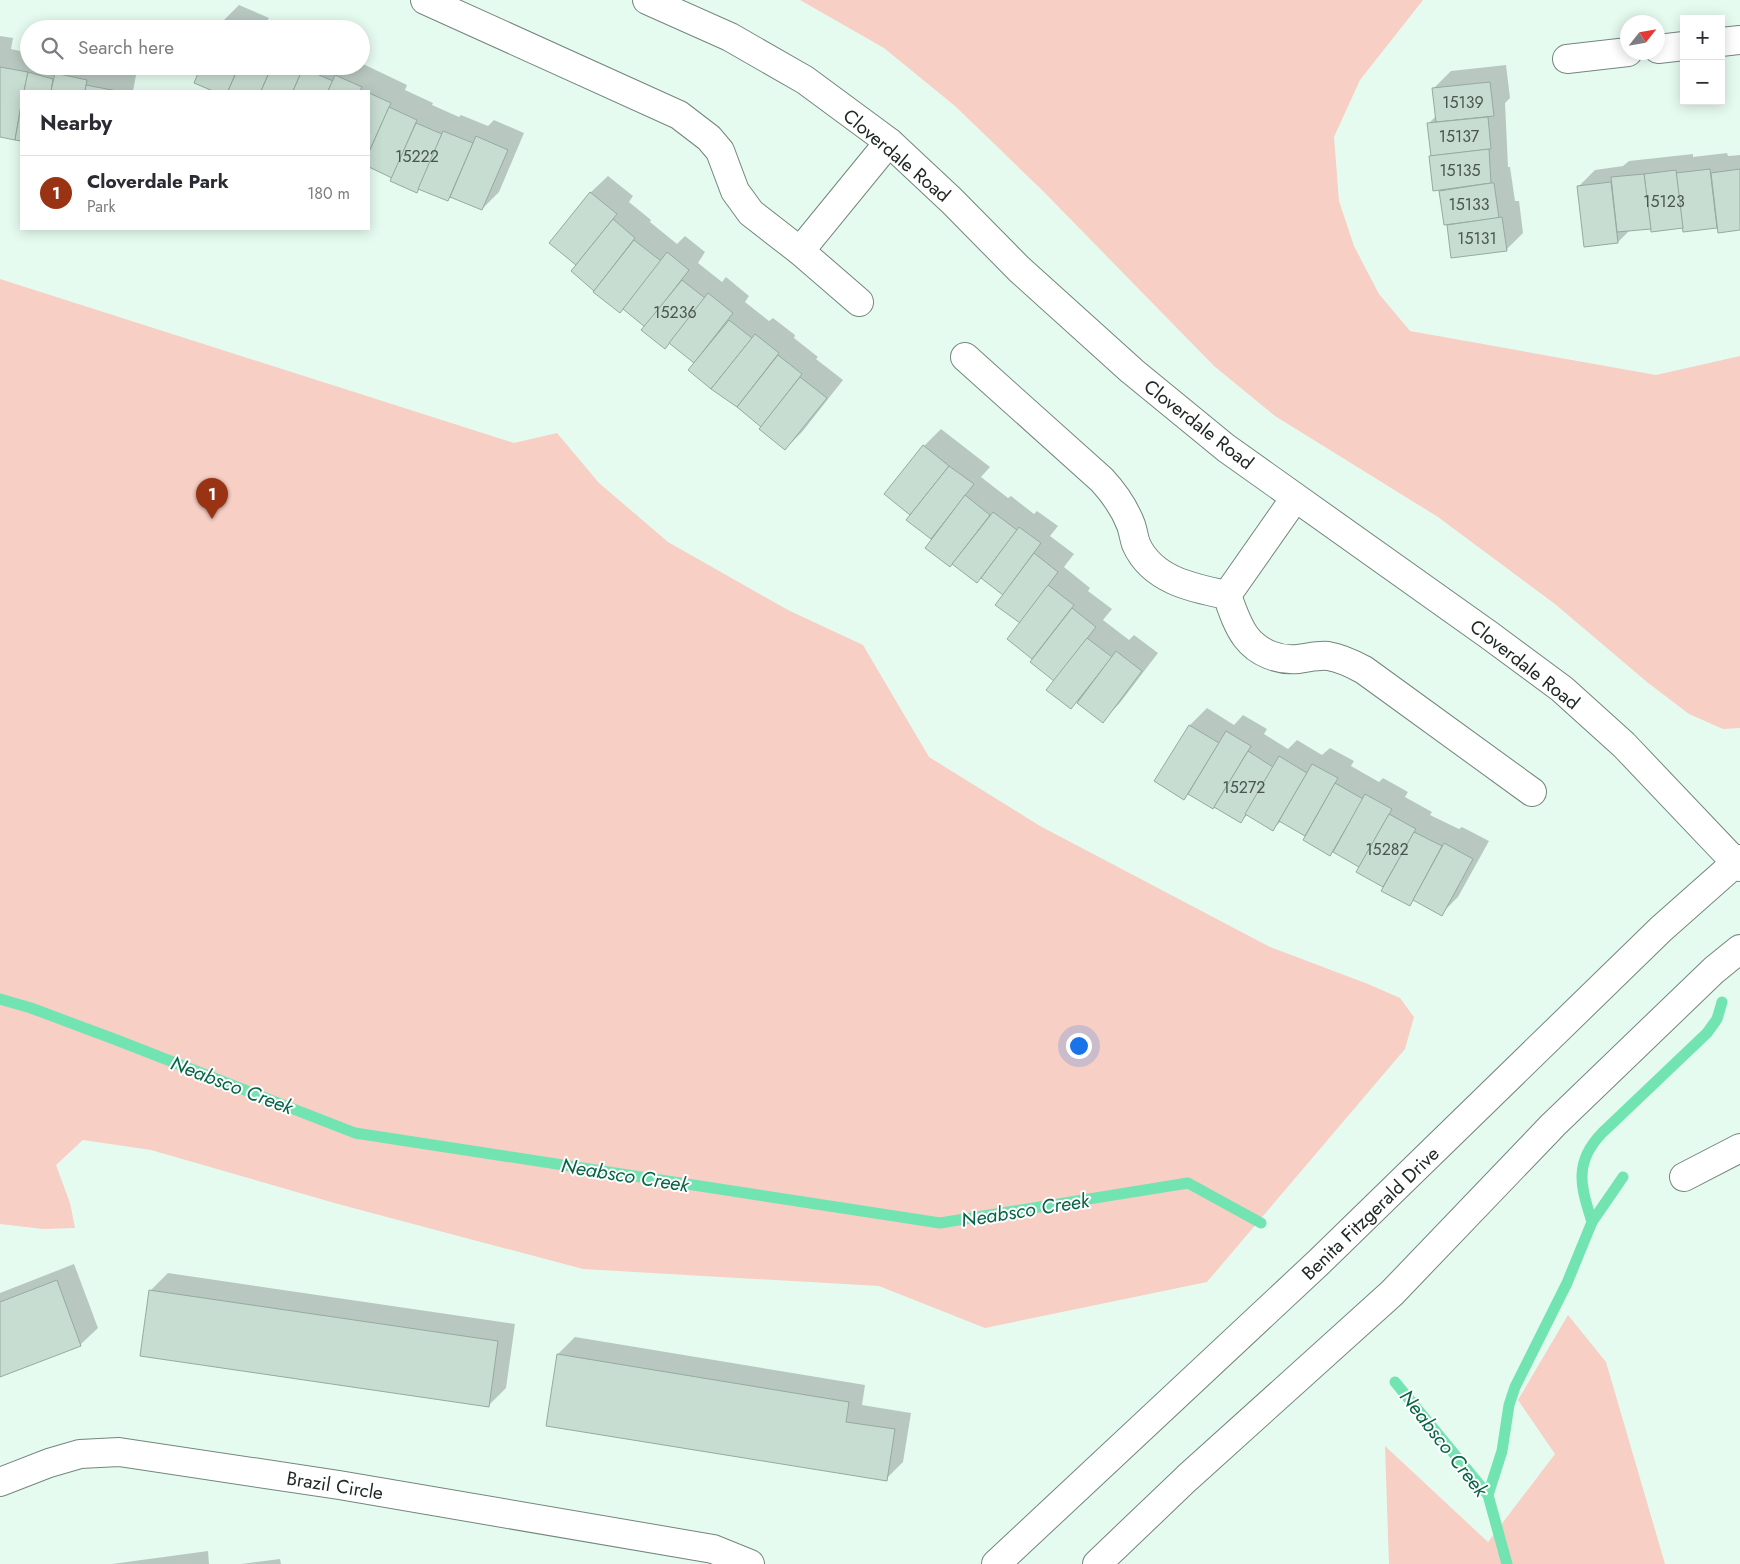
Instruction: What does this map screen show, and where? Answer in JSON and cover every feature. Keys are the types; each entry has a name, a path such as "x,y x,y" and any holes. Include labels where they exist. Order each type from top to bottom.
{"street":[{"path":"425,0 679,115 696,126 720,151 735,191 751,213 800,251 859,302"},
{"name":"Cloverdale Road","path":"647,0 730,37 805,80 889,142 952,201 1019,269 1132,371 1226,448 1562,689 1624,746 1739,863"},
{"path":"1725,42 1740,40"},
{"path":"1665,48 1680,46"},
{"path":"1567,59 1620,53"},
{"path":"800,251 889,142"},
{"path":"965,357 1102,480 1114,493 1124,510 1136,544 1146,562 1162,575 1182,584 1227,595"},
{"path":"1227,595 1295,498"},
{"path":"1227,595 1246,638 1259,650 1277,658 1297,659 1329,656 1346,661 1364,670 1532,792"},
{"name":"Benita Fitzgerald Drive","path":"996,1564 1320,1262 1661,929 1739,863"},
{"path":"1097,1564 1187,1478 1392,1292 1553,1125 1714,970 1740,949"},
{"path":"1684,1177 1740,1148"},
{"name":"Brazil Circle","path":"0,1482 49,1463 80,1454 119,1452 339,1485 672,1553 713,1549 750,1564"}],"shaded area":[{"path":"800,0 1423,0 1360,80 1334,137 1339,201 1354,246 1379,294 1410,331 1656,375 1740,356 1740,728 1723,729 1689,714 1647,682 1555,604 1438,517 1275,416 1214,366 1043,191 955,106 884,48"},
{"path":"0,279 514,443 557,433 599,483 668,542 788,610 863,645 929,757 1040,826 1270,947 1400,998 1414,1017 1405,1049 1207,1282 985,1328 879,1286 583,1269 338,1204 151,1150 83,1140 56,1165 70,1203 75,1228 43,1229 0,1224"},
{"path":"1568,1315 1606,1362 1665,1564 1389,1564 1385,1446 1488,1542 1555,1454 1518,1400"}],"building":[{"path":"0,67 20,71 20,75 27,75 24,90 20,90 20,112 15,140 0,137"},
{"path":"27,75 39,75 53,79 51,90 24,90"},
{"path":"55,75 87,80 85,90 51,90"},
{"path":"197,75 235,75 228,90 211,90 194,83"},
{"path":"235,75 268,75 261,90 228,90"},
{"path":"268,75 300,75 293,90 261,90"},
{"path":"300,75 319,75 333,81 328,90 293,90"},
{"path":"335,75 362,87 360,90 328,90"},
{"path":"1490,82 1494,116 1436,122 1432,88"},
{"path":"86,85 112,90 85,90"},
{"path":"370,93 391,103 370,150"},
{"path":"389,107 417,120 392,178 370,167 370,150"},
{"path":"20,112 20,141 15,140"},
{"path":"1488,117 1491,149 1431,156 1427,123"},
{"path":"416,123 442,134 417,193 390,181"},
{"path":"443,131 473,143 448,201 418,189"},
{"path":"476,136 508,150 482,210 450,197"},
{"path":"1489,149 1491,183 1433,191 1429,156"},
{"path":"1710,169 1717,228 1683,232 1676,173"},
{"path":"1740,169 1740,230 1718,233 1711,173"},
{"path":"1676,170 1683,228 1651,232 1644,174"},
{"path":"1644,174 1651,229 1617,232 1611,177"},
{"path":"1611,182 1618,243 1584,247 1577,186"},
{"path":"1494,183 1499,218 1444,225 1439,191"},
{"path":"590,192 617,214 576,265 549,243"},
{"path":"1502,217 1507,251 1451,258 1447,225"},
{"path":"613,219 635,238 594,291 571,271"},
{"path":"634,240 661,261 620,313 593,292"},
{"path":"667,252 689,270 645,327 623,309"},
{"path":"682,280 705,298 665,349 641,330"},
{"path":"708,293 733,313 694,363 669,343"},
{"path":"729,320 752,338 711,389 688,370"},
{"path":"755,334 779,353 737,407 711,389"},
{"path":"778,355 802,374 761,427 737,407"},
{"path":"800,377 827,398 785,450 759,429"},
{"path":"923,445 949,466 910,515 884,494"},
{"path":"949,466 974,484 931,539 906,520"},
{"path":"965,495 990,515 950,567 925,548"},
{"path":"993,512 1017,530 977,583 952,564"},
{"path":"1019,527 1041,543 1003,595 981,578"},
{"path":"1034,553 1058,572 1020,623 995,605"},
{"path":"1048,585 1074,605 1032,659 1007,639"},
{"path":"1072,608 1096,627 1054,681 1030,662"},
{"path":"1087,638 1112,657 1071,709 1046,690"},
{"path":"1116,651 1142,671 1103,723 1077,703"},
{"path":"1189,725 1219,743 1184,800 1154,781"},
{"path":"1226,731 1251,746 1213,809 1188,794"},
{"path":"1248,751 1273,767 1241,823 1214,807"},
{"path":"1279,756 1307,773 1273,831 1245,814"},
{"path":"1312,764 1338,778 1305,836 1279,821"},
{"path":"1335,783 1363,799 1330,856 1303,840"},
{"path":"1365,794 1392,809 1359,867 1333,852"},
{"path":"1389,814 1416,829 1383,887 1356,872"},
{"path":"1414,832 1442,846 1410,906 1381,891"},
{"path":"1444,843 1473,859 1442,916 1413,900"},
{"path":"57,1280 81,1346 0,1377 0,1302"},
{"path":"149,1290 498,1341 489,1407 140,1356"},
{"path":"557,1354 849,1402 846,1422 895,1429 887,1481 546,1426"}],"waterway":[{"name":"Neabsco Creek","path":"0,999 31,1008 114,1039 355,1133 940,1223 1188,1183 1261,1223"},
{"path":"1592,1222 1585,1198 1582,1176 1583,1165 1593,1144 1602,1133 1707,1033 1717,1019 1722,1002"},
{"path":"1488,1495 1502,1451 1509,1405 1515,1387 1567,1283 1592,1222 1623,1177"},
{"name":"Neabsco Creek","path":"1395,1382 1488,1495 1507,1564"}],"place":[{"name":"Cloverdale Park","path":"212,519"}]}
